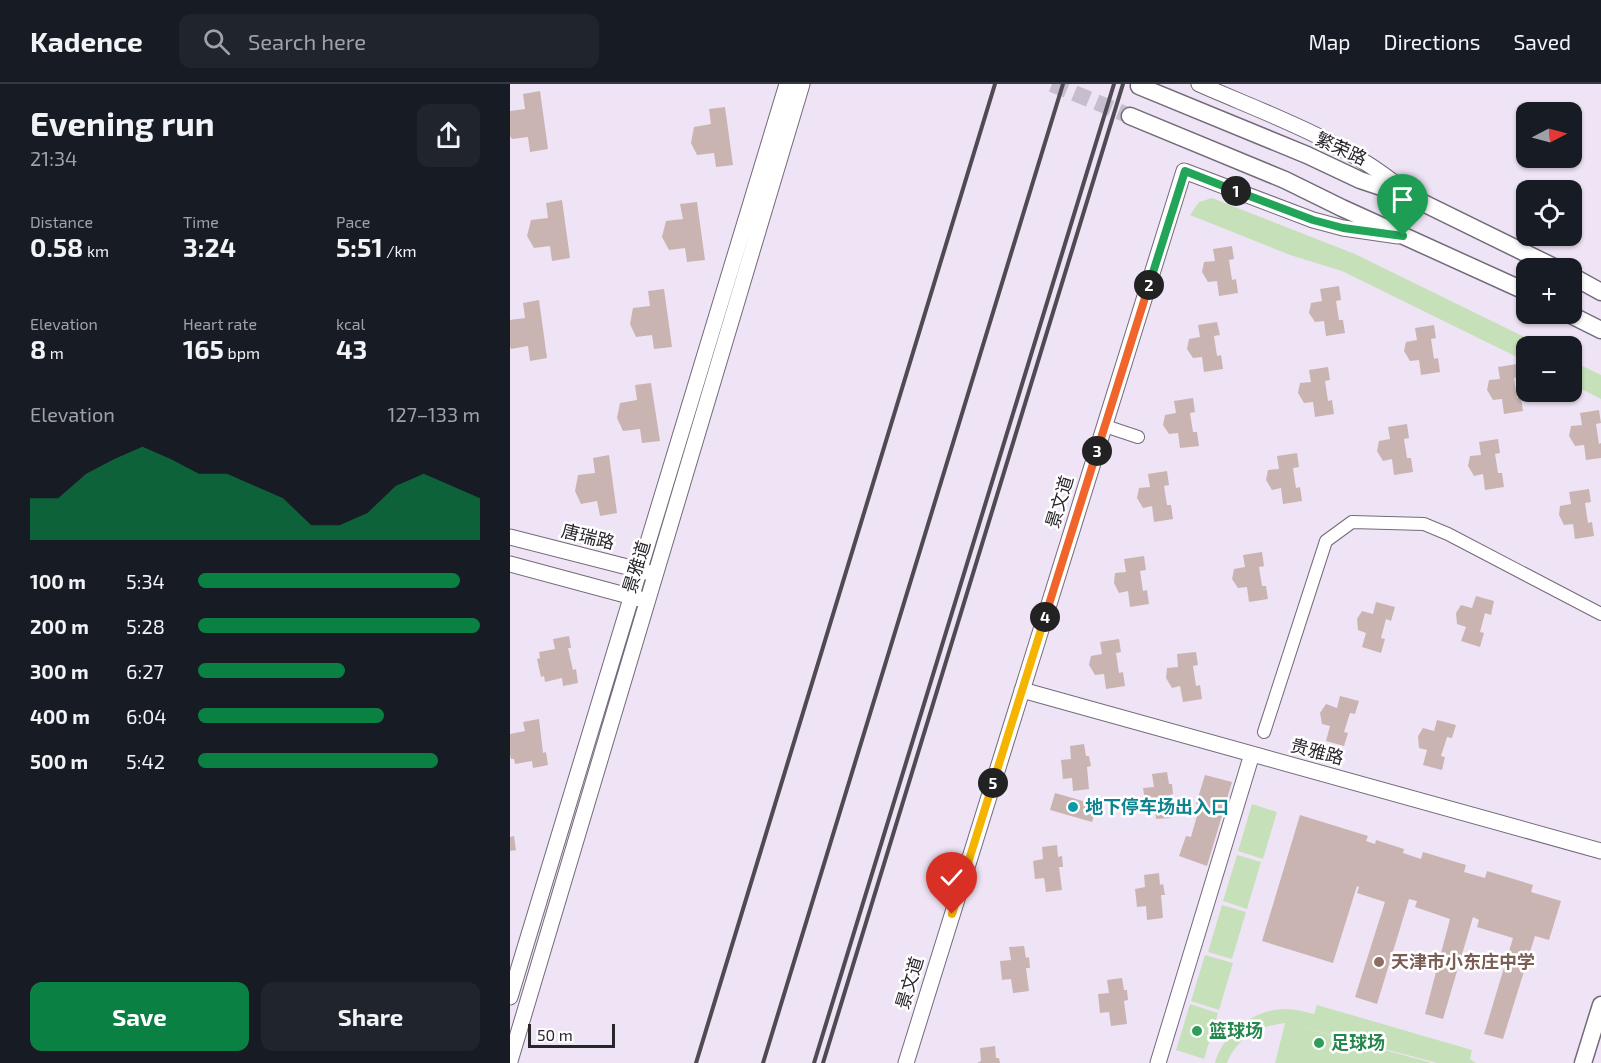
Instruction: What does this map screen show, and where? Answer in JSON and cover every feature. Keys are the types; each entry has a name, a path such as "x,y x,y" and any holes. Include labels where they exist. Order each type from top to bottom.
{"main road":[{"name":"繁荣路","path":"1139,86 1307,155 1360,180 1411,197 1536,258"},
{"path":"1130,116 1285,180 1516,287"},
{"path":"1582,282 1601,292"},
{"path":"1582,320 1601,330"},
{"path":"1583,1063 1601,1005"}],"street":[{"name":"景雅道","path":"510,997 787,84"},
{"name":"景雅道","path":"510,1061 802,84"},
{"path":"1199,84 1344,148 1386,175 1411,197"},
{"name":"景文道","path":"906,1063 1185,171 1313,220 1353,229 1403,236"},
{"path":"1105,426 1138,437"},
{"path":"1264,732 1326,541 1352,522 1424,524 1448,534 1601,614"},
{"name":"唐瑞路","path":"510,537 655,575"},
{"path":"510,564 648,601"},
{"name":"贵雅路","path":"1022,690 1601,851"},
{"path":"1158,1063 1252,754"}],"green space":[{"path":"1212,198 1355,254 1523,336 1516,336 1516,357 1342,271 1290,255 1190,215 1199,202"},
{"path":"1582,366 1601,375 1601,399 1582,389"},
{"path":"1252,804 1277,812 1263,859 1238,851"},
{"path":"1237,855 1261,862 1247,909 1223,901"},
{"path":"1222,905 1246,912 1232,959 1208,952"},
{"name":"篮球场","path":"1205,955 1233,963 1219,1010 1191,1001"},
{"name":"篮球场","path":"1190,1004 1218,1013 1204,1059 1176,1050"},
{"path":"1317,1005 1472,1050 1470,1059 1476,1063 1437,1063 1291,1024 1432,1063 1275,1063 1285,1023 1258,1030 1243,1040 1231,1054 1227,1063 1215,1063 1225,1042 1252,1018 1274,1010 1286,1009 1314,1014"}],"building":[{"path":"540,91 548,149 530,152 528,137 512,139 510,136 510,111 525,109 523,94"},
{"path":"725,107 733,165 716,167 714,153 697,155 691,143 694,127 711,124 709,109"},
{"path":"562,200 570,258 552,261 550,246 534,248 527,236 531,220 548,218 546,203"},
{"path":"697,202 705,260 687,262 685,248 669,250 662,237 666,221 683,219 680,204"},
{"path":"1232,246 1234,259 1229,260 1232,280 1236,279 1238,293 1219,296 1217,281 1208,282 1202,272 1204,262 1215,261 1213,249"},
{"path":"1339,286 1341,300 1336,301 1339,320 1343,320 1345,333 1326,336 1324,321 1315,322 1309,313 1311,303 1322,301 1320,289"},
{"path":"664,289 672,347 654,349 652,335 636,337 630,324 633,308 650,306 648,291"},
{"path":"539,300 547,358 530,361 528,346 511,349 510,320 525,318 523,303"},
{"path":"1217,322 1220,335 1214,336 1217,356 1221,355 1223,369 1204,372 1202,357 1193,358 1187,349 1189,339 1200,337 1198,325"},
{"path":"1434,325 1436,338 1431,339 1434,359 1438,358 1440,372 1421,375 1419,360 1410,361 1404,351 1406,342 1417,340 1415,328"},
{"path":"1516,364 1516,378 1514,378 1516,402 1522,402 1523,411 1504,414 1502,399 1493,400 1487,390 1489,380 1500,379 1498,367"},
{"path":"1328,367 1330,380 1325,381 1328,401 1332,400 1334,414 1315,417 1313,402 1304,403 1298,393 1300,383 1311,382 1309,370"},
{"path":"651,383 660,441 642,443 640,429 623,431 617,418 620,403 637,400 635,385"},
{"path":"1193,398 1195,412 1190,413 1193,432 1197,432 1199,446 1180,448 1178,433 1169,434 1163,425 1165,415 1176,413 1174,401"},
{"path":"1599,410 1601,423 1596,424 1599,444 1601,443 1601,458 1586,460 1584,445 1575,446 1569,436 1571,426 1582,425 1580,413"},
{"path":"1407,424 1409,438 1404,439 1407,458 1411,458 1413,472 1394,475 1392,459 1383,461 1377,451 1379,441 1390,439 1388,427"},
{"path":"1498,439 1500,453 1495,454 1498,473 1502,473 1504,487 1485,490 1483,474 1474,476 1468,466 1470,456 1481,455 1479,442"},
{"path":"1297,453 1299,467 1293,468 1296,488 1300,487 1302,501 1283,504 1281,488 1272,490 1266,480 1268,470 1279,469 1277,456"},
{"path":"609,455 617,513 600,516 597,501 581,504 575,491 578,475 595,473 593,458"},
{"path":"1167,471 1169,485 1164,486 1167,505 1171,505 1173,519 1154,522 1152,506 1143,508 1137,498 1139,488 1150,487 1148,474"},
{"path":"1589,489 1591,502 1585,503 1588,523 1592,522 1594,536 1575,539 1573,524 1564,525 1559,515 1560,506 1571,504 1569,492"},
{"path":"1262,552 1264,566 1259,567 1262,586 1266,586 1268,599 1249,602 1247,587 1238,588 1232,579 1234,569 1245,567 1243,555"},
{"path":"1144,556 1146,570 1140,571 1143,591 1147,590 1149,604 1130,607 1128,591 1119,593 1114,583 1115,573 1126,572 1124,559"},
{"path":"1476,596 1494,601 1491,615 1485,613 1480,632 1484,633 1480,647 1461,641 1466,627 1457,624 1456,613 1461,605 1472,608"},
{"path":"1376,602 1395,607 1391,621 1386,619 1381,638 1385,639 1381,653 1362,647 1366,633 1358,630 1357,619 1362,611 1373,614"},
{"path":"569,636 571,648 568,648 573,670 576,669 578,683 563,686 562,678 545,682 544,676 541,677 537,659 540,658 539,652 555,649 553,639"},
{"path":"1119,639 1121,652 1116,653 1119,673 1123,672 1125,686 1106,689 1104,674 1095,675 1089,665 1091,656 1102,654 1100,642"},
{"path":"1196,652 1198,665 1193,666 1196,686 1200,685 1202,699 1183,702 1180,686 1172,688 1166,678 1167,668 1178,667 1177,654"},
{"path":"1340,696 1359,701 1355,714 1350,713 1344,732 1348,733 1344,746 1326,741 1330,726 1322,724 1320,713 1326,704 1337,708"},
{"path":"539,719 543,753 546,752 548,765 533,768 532,761 515,764 510,755 510,734 525,731 523,722"},
{"path":"1437,720 1456,725 1452,738 1447,737 1441,756 1445,757 1442,770 1423,765 1427,750 1419,748 1418,736 1423,728 1434,731"},
{"path":"1084,744 1091,766 1087,767 1089,789 1073,791 1072,778 1063,779 1061,760 1071,759 1070,746"},
{"path":"1167,772 1169,784 1172,784 1173,794 1170,795 1172,818 1156,819 1155,806 1146,807 1143,788 1154,787 1152,774"},
{"path":"1205,775 1232,782 1207,866 1179,856 1186,836 1191,837 1200,805 1196,804"},
{"name":"地下停车场出入口","path":"1055,793 1097,805 1092,822 1050,810"},
{"path":"1300,815 1368,836 1366,841 1375,844 1376,840 1404,849 1403,853 1421,859 1423,852 1466,865 1464,872 1485,878 1487,871 1533,885 1531,892 1561,901 1549,940 1535,936 1503,1039 1484,1034 1513,938 1477,927 1479,920 1473,917 1443,1019 1425,1014 1450,919 1415,907 1417,901 1409,899 1377,1004 1355,997 1385,902 1357,893 1359,887 1357,886 1333,963 1262,941"},
{"path":"514,836 516,850 510,851 510,837"},
{"path":"1057,845 1058,857 1062,856 1063,867 1059,867 1062,890 1046,892 1044,878 1035,879 1033,861 1043,859 1042,847"},
{"path":"1159,873 1160,885 1163,884 1165,895 1161,895 1163,918 1147,920 1146,906 1137,907 1135,889 1145,887 1144,875"},
{"path":"1024,946 1026,958 1029,957 1030,968 1026,968 1029,991 1013,993 1011,979 1002,980 1000,961 1011,960 1009,947"},
{"path":"1122,978 1124,990 1127,990 1128,1000 1124,1001 1127,1024 1111,1026 1109,1012 1100,1013 1098,994 1109,993 1107,980"},
{"path":"995,1046 996,1058 999,1058 1000,1063 977,1063 981,1061 980,1048"}],"tunnel":[{"path":"1052,84 1130,116"}],"railway":[{"path":"696,1063 995,84"},
{"path":"763,1063 1063,84"},
{"path":"814,1063 1114,84"},
{"path":"823,1063 1123,84"}],"place":[{"name":"地下停车场出入口","path":"1073,807"},
{"name":"天津市小东庄中学","path":"1379,962"},
{"name":"篮球场","path":"1197,1031"},
{"name":"足球场","path":"1319,1043"}],"route":[{"path":"952,914 1185,171 1313,220 1343,228 1403,236"}]}
